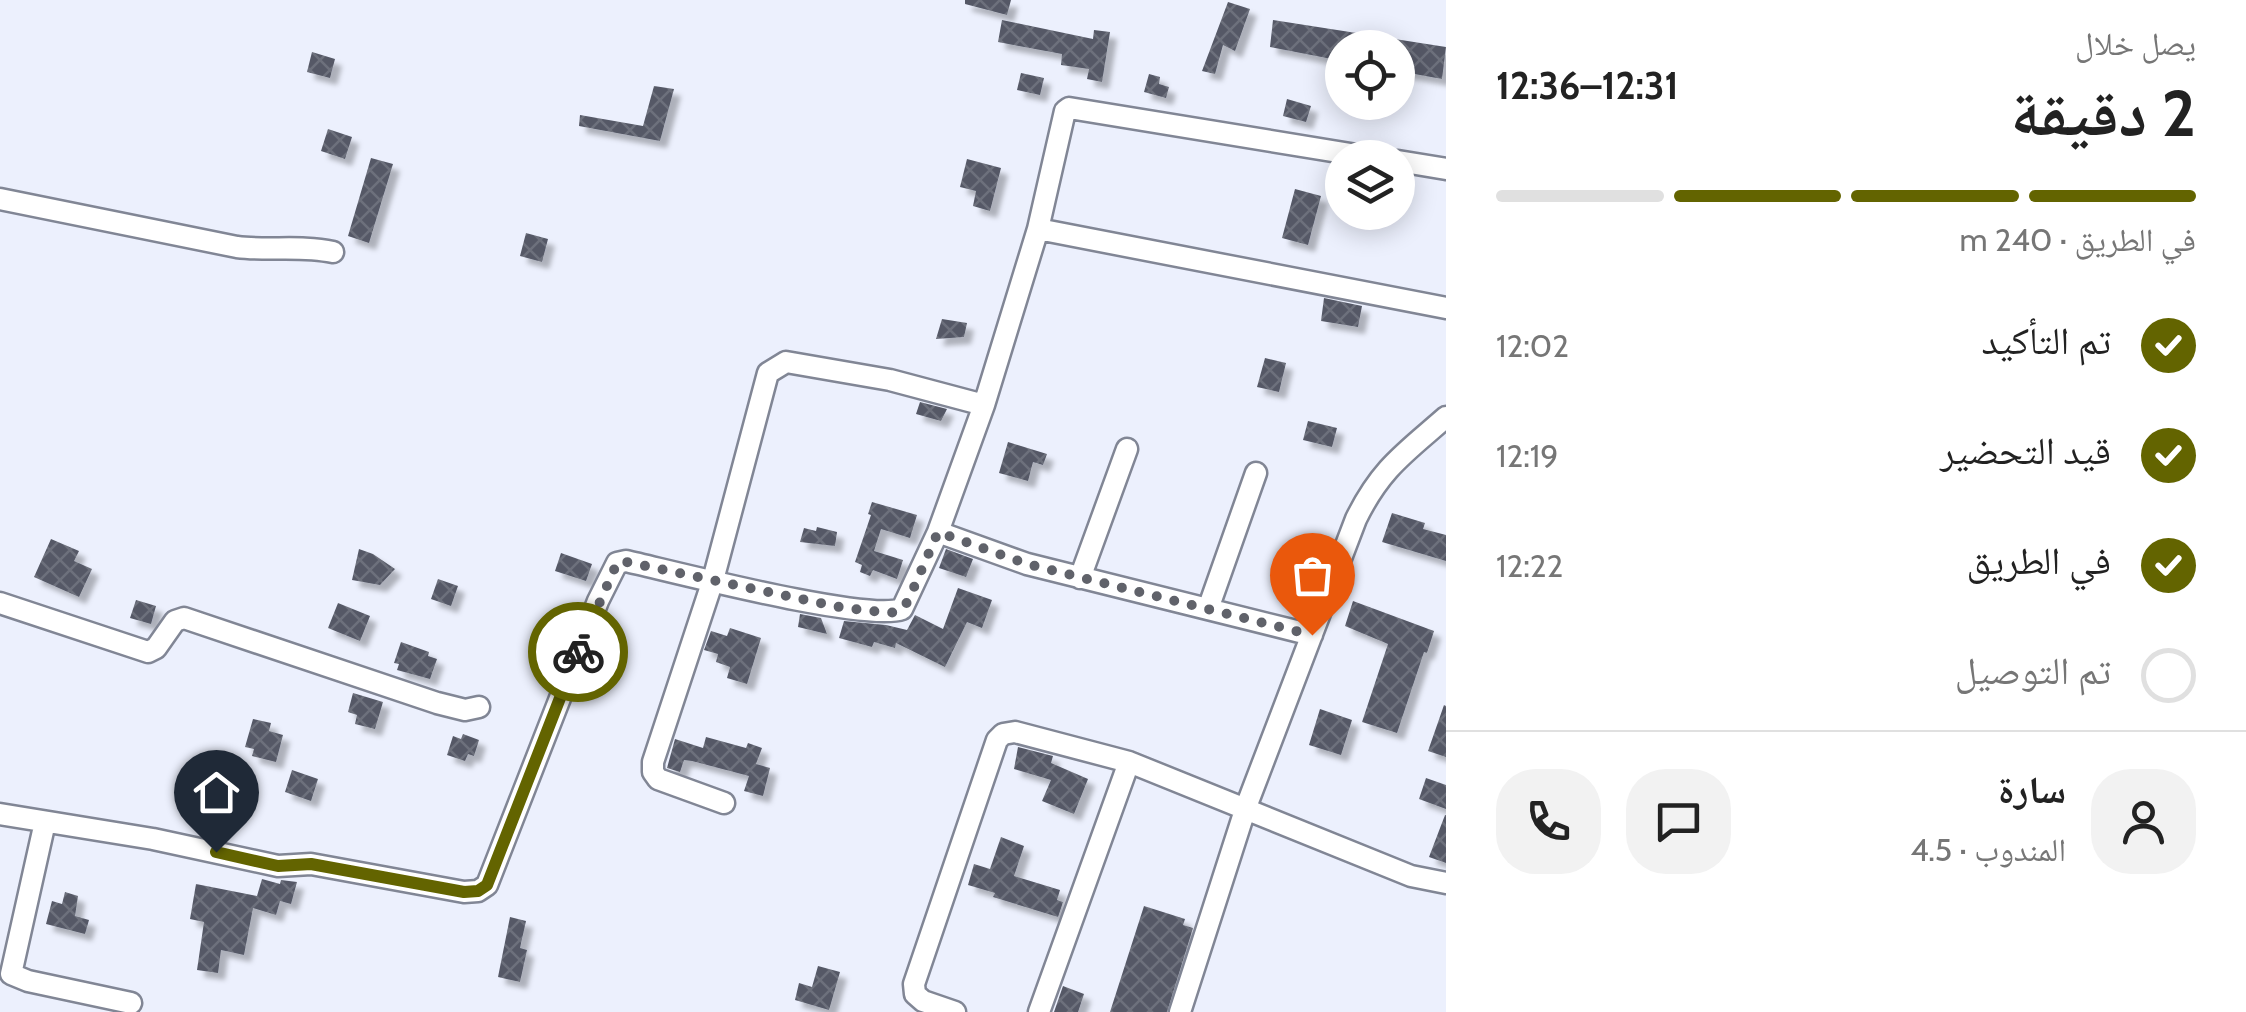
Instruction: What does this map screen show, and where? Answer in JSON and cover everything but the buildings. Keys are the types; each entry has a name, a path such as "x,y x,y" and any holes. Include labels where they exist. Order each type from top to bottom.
{"street":[{"path":"0,814 153,839 278,866 311,864 464,892 478,891 487,885 598,601 617,563 626,561 844,608 891,613 902,609 938,532 984,405 1038,228 1068,108 1325,150"},
{"path":"1415,164 1446,169"},
{"path":"0,199 237,247 270,251 305,247 333,252"},
{"path":"1038,228 1446,308"},
{"path":"724,803 658,779 653,762 713,580 768,373 786,362 890,380 984,405"},
{"path":"1180,1012 1246,807 1371,488 1385,470 1446,417"},
{"path":"1080,578 1128,449"},
{"path":"1208,609 1256,473"},
{"path":"938,532 1027,564 1312,635"},
{"path":"0,603 148,652 156,648 175,620 184,618 437,703 465,710 478,707"},
{"path":"956,1012 923,1000 915,994 914,984 997,740 1003,734 1015,732 1129,762 1411,876 1446,883"},
{"path":"1039,1012 1129,762"},
{"path":"45,822 11,974 131,1003"}],"way so far":[{"path":"578,652 598,601 617,563 622,561 844,608 891,613 902,609 908,601 938,532 1027,564 1312,635"}],"route":[{"path":"216,852 278,866 311,864 464,892 478,891 487,885 578,652"}]}
